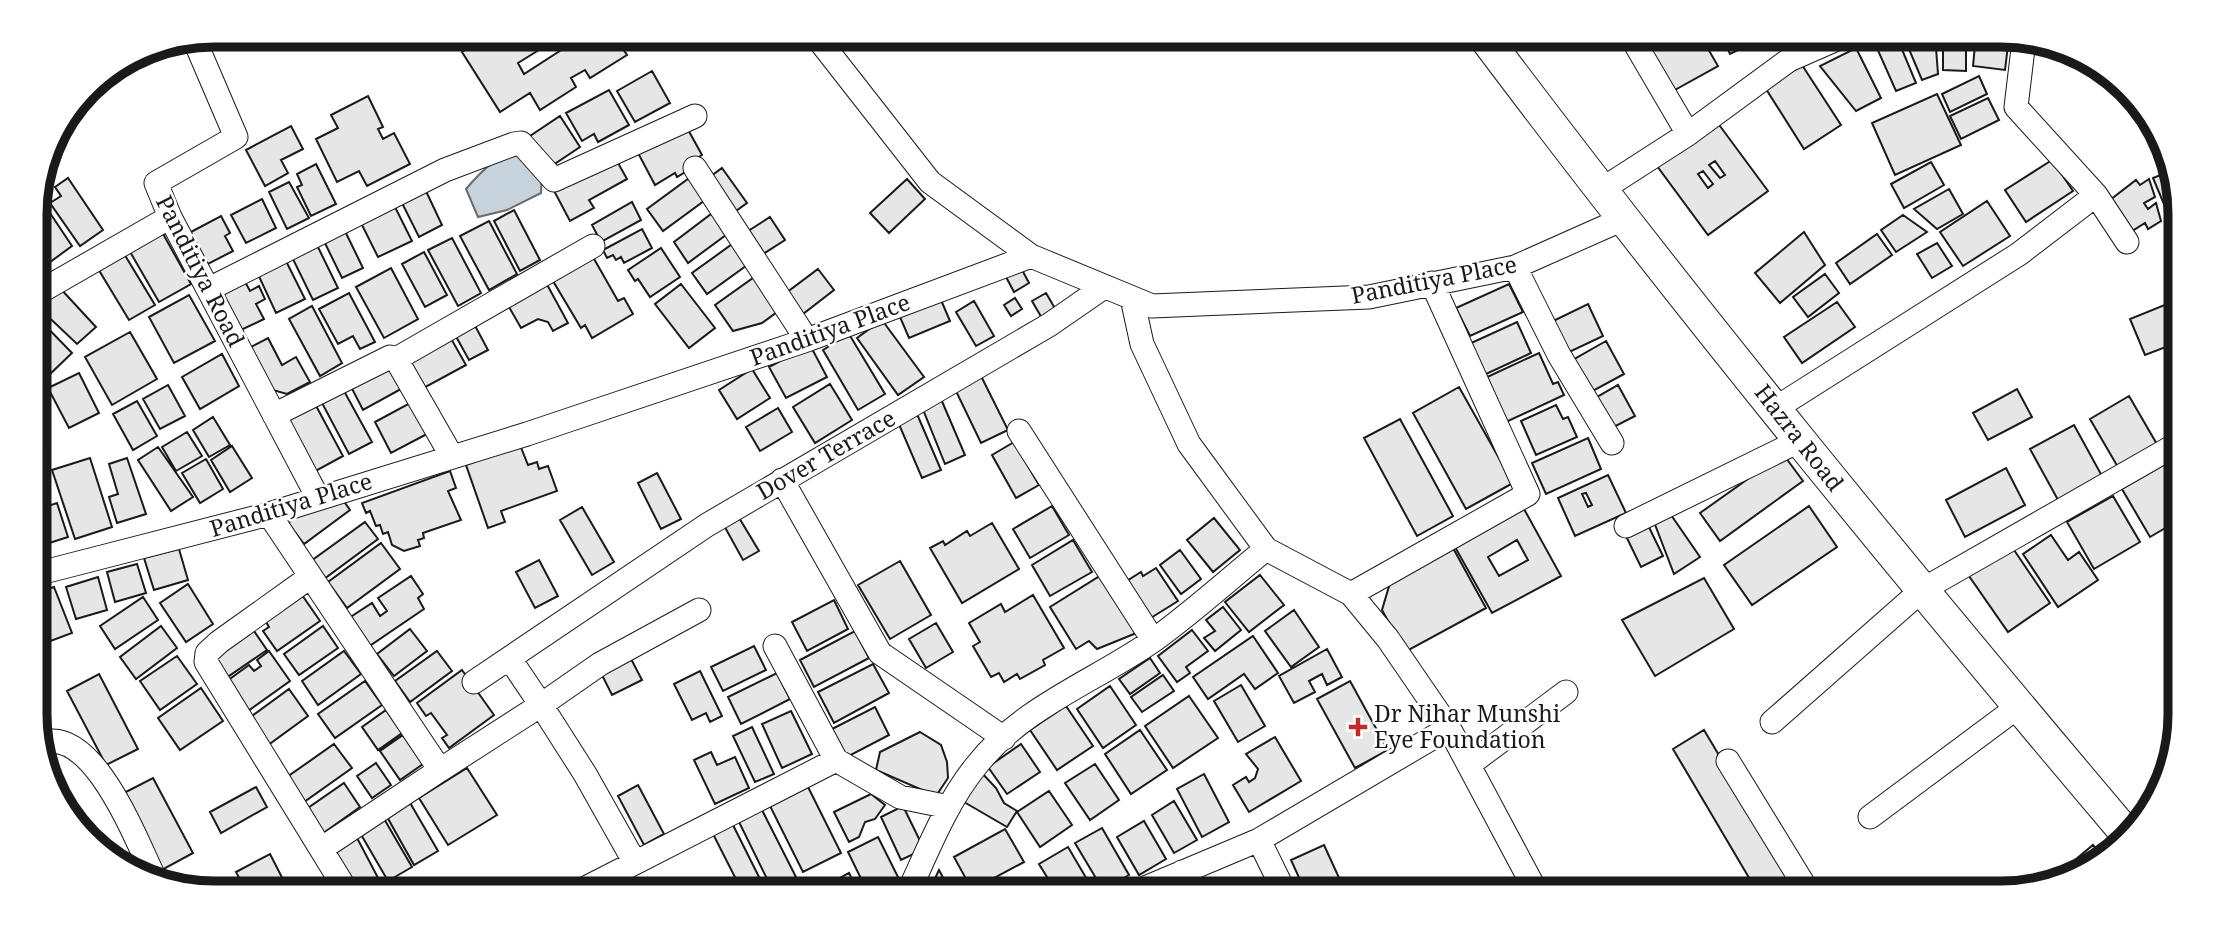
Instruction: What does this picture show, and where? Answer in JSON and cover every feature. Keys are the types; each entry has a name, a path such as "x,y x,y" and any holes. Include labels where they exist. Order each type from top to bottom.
{"main road":[{"name":"Hazra Road","path":"1492,47 1623,219 1922,590 2123,828"}],"street":[{"path":"824,47 930,182 1031,256"},
{"path":"1637,47 1688,134"},
{"path":"1601,190 1688,134 1789,60 1819,47"},
{"name":"Panditiya Road","path":"198,48 236,137 156,183 170,217 318,498"},
{"path":"2023,49 2016,107 2096,195 2127,242"},
{"path":"209,289 445,170 514,144 521,143 554,180 695,116"},
{"path":"695,168 807,340"},
{"path":"1776,408 2019,254 2096,195"},
{"path":"48,287 170,217"},
{"name":"Panditiya Place","path":"47,572 269,514 451,455 527,434 807,340 1031,256 1152,306 1369,297 1515,267 1623,219"},
{"path":"396,359 593,246"},
{"path":"1515,267 1559,355 1612,443"},
{"path":"1351,594 1528,495 1432,283"},
{"name":"Dover Terrace","path":"474,682 707,525 1049,324 1104,287"},
{"path":"1132,298 1142,344 1189,444 1266,549 1296,562 1351,594 1388,639 1449,728 1530,880"},
{"path":"274,415 390,357 396,359 451,455"},
{"path":"1019,431 1153,640"},
{"path":"1626,526 1801,440"},
{"path":"1772,722 1922,590 2168,449"},
{"path":"782,480 880,653 1004,738"},
{"path":"269,514 440,770"},
{"path":"914,881 949,807 976,765 1004,738 1042,705 1153,640 1266,549"},
{"path":"310,578 219,642 207,653 206,663 341,881"},
{"path":"321,849 600,664 699,610"},
{"path":"775,646 836,761 900,797 949,807"},
{"path":"510,659 585,774 634,861"},
{"path":"1470,764 1566,692"},
{"path":"1870,817 2019,706"},
{"path":"1191,880 1449,728"},
{"path":"50,743 64,742 80,751 103,777 149,868"},
{"path":"600,881 634,861 836,761"},
{"path":"1728,761 1801,880"},
{"path":"1259,840 1278,880"}],"shaded area":[{"path":"523,150 542,169 541,193 507,210 478,217 466,189 491,164 506,155"}],"building":[{"path":"470,47 544,47 518,63 524,74 566,47 622,47 627,55 590,78 585,70 571,78 576,87 540,110 530,93 500,112 462,52"},
{"path":"1648,47 1707,47 1718,66 1673,91"},
{"path":"1727,47 1744,47 1730,54"},
{"path":"1876,47 1901,47 1916,83 1896,91"},
{"path":"1908,47 1936,47 1938,74 1922,80"},
{"path":"1943,47 1966,47 1966,71 1943,70"},
{"path":"1975,47 2008,48 2005,70 1973,66"},
{"path":"1856,48 1881,98 1856,111 1820,66"},
{"path":"1802,65 1841,125 1804,149 1766,89"},
{"path":"652,71 670,103 635,122 617,91"},
{"path":"1979,76 1987,94 1950,112 1942,94"},
{"path":"609,90 629,125 598,142 594,134 582,141 566,113"},
{"path":"1937,94 1961,145 1895,175 1872,123"},
{"path":"368,96 383,127 378,129 383,139 394,133 410,164 367,186 359,171 337,182 316,139 338,128 331,115"},
{"path":"1988,98 1999,120 1961,139 1950,116"},
{"path":"560,116 580,147 550,167 530,136"},
{"path":"1717,122 1768,191 1708,235 1657,166","holes":["1715,161 1725,175 1720,178 1709,165","1703,171 1713,184 1708,188 1698,174"]},
{"path":"291,126 303,149 281,160 288,173 265,186 246,150"},
{"path":"686,126 702,155 684,166 687,171 677,177 675,173 655,185 638,153"},
{"path":"613,154 627,179 589,200 594,208 570,221 552,187"},
{"path":"2052,160 2073,191 2026,222 2005,190"},
{"path":"1931,162 1944,185 1904,208 1891,184"},
{"path":"316,164 336,204 311,216 297,187 302,185 297,174"},
{"path":"722,168 747,203 733,213 707,179"},
{"path":"2163,174 2168,214 2153,178"},
{"path":"692,176 708,198 663,231 647,209"},
{"path":"68,178 103,230 80,246 50,203 61,196 55,187"},
{"path":"907,179 925,199 889,233 870,213"},
{"path":"2149,179 2155,197 2144,203 2148,209 2156,203 2161,221 2148,229 2145,223 2129,233 2110,200 2136,180 2140,185"},
{"path":"289,182 309,218 287,229 269,192"},
{"path":"425,189 442,225 419,237 401,201"},
{"path":"1949,189 1963,214 1937,229 1914,209"},
{"path":"262,199 276,228 246,243 231,215"},
{"path":"1987,201 2010,236 1963,266 1940,232"},
{"path":"632,202 641,220 601,242 592,225"},
{"path":"393,203 412,241 378,257 359,219"},
{"path":"48,210 72,246 48,264"},
{"path":"514,210 540,260 520,271 494,221"},
{"path":"715,211 730,232 688,263 674,242"},
{"path":"1903,215 1927,232 1896,252 1881,230"},
{"path":"221,216 230,233 225,236 233,251 206,265 189,233"},
{"path":"770,217 785,240 760,256 745,233"},
{"path":"489,221 517,274 489,290 460,236"},
{"path":"343,227 363,268 342,278 322,237"},
{"path":"642,229 652,248 624,263 621,257 616,260 613,255 607,258 603,250"},
{"path":"162,232 191,284 159,302 129,250"},
{"path":"1804,232 1825,265 1780,303 1755,273"},
{"path":"1877,234 1892,255 1850,284 1836,263"},
{"path":"452,238 481,293 458,306 428,250"},
{"path":"315,241 338,288 313,300 290,253"},
{"path":"735,242 750,263 707,294 692,273"},
{"path":"1937,243 1952,266 1932,278 1917,254"},
{"path":"661,248 680,277 650,297 628,270"},
{"path":"123,252 155,305 129,320 97,267"},
{"path":"424,252 447,295 425,307 402,264"},
{"path":"284,257 305,299 276,313 256,270"},
{"path":"593,257 618,301 624,298 633,314 592,338 585,325 581,328 553,281"},
{"path":"1020,266 1029,283 1014,292 1005,275"},
{"path":"391,268 418,319 384,338 356,287"},
{"path":"818,269 834,290 799,317 782,296"},
{"path":"760,273 784,307 762,323 733,331 715,305"},
{"path":"1825,274 1839,293 1808,317 1793,297"},
{"path":"243,278 250,291 259,286 265,299 256,304 264,319 241,330 221,289"},
{"path":"544,279 568,323 553,331 548,322 538,319 521,328 505,300"},
{"path":"681,284 715,328 689,348 655,304"},
{"path":"1509,284 1523,312 1470,336 1456,308"},
{"path":"59,287 96,327 77,344 48,316 48,298"},
{"path":"349,293 375,342 360,349 353,336 338,344 319,309"},
{"path":"1046,293 1057,312 1043,320 1032,301"},
{"path":"189,295 215,341 174,363 149,317"},
{"path":"1015,298 1022,309 1011,316 1004,305"},
{"path":"941,300 950,321 909,338 900,317"},
{"path":"974,301 994,336 976,346 956,312"},
{"path":"1837,302 1855,327 1802,363 1784,337"},
{"path":"1588,304 1603,336 1563,355 1549,323"},
{"path":"2167,304 2168,346 2145,355 2130,319"},
{"path":"312,306 342,363 320,376 289,319"},
{"path":"472,320 488,350 469,360 453,331"},
{"path":"882,320 924,377 898,395 857,338"},
{"path":"1517,322 1531,353 1484,375 1469,344"},
{"path":"48,328 72,353 48,376"},
{"path":"130,332 157,379 112,405 85,357"},
{"path":"849,334 885,394 858,410 823,350"},
{"path":"449,335 466,365 420,390 403,359"},
{"path":"268,338 282,365 296,357 310,382 287,394 269,389 247,349"},
{"path":"1606,341 1624,374 1589,393 1571,361"},
{"path":"810,345 827,377 786,398 769,367"},
{"path":"1539,353 1553,384 1558,382 1564,395 1506,422 1485,378"},
{"path":"222,354 239,386 200,409 182,377"},
{"path":"387,361 401,389 363,410 348,381"},
{"path":"752,369 770,398 737,419 719,390"},
{"path":"79,373 99,413 69,428 48,388"},
{"path":"981,376 1008,430 981,443 955,389"},
{"path":"830,384 852,420 815,443 793,407"},
{"path":"168,385 185,416 160,429 143,399"},
{"path":"1618,385 1635,416 1608,430 1592,400"},
{"path":"1459,387 1513,483 1466,509 1413,413"},
{"path":"2017,389 2032,417 1988,440 1973,413"},
{"path":"344,391 372,442 349,454 322,403"},
{"path":"2129,396 2158,446 2119,469 2090,419"},
{"path":"941,399 965,455 945,464 922,407"},
{"path":"137,401 157,436 133,450 113,414"},
{"path":"314,402 343,456 312,473 283,419"},
{"path":"410,403 427,434 391,453 375,422"},
{"path":"1556,405 1563,419 1568,417 1577,437 1536,455 1521,421"},
{"path":"778,408 792,432 760,451 746,427"},
{"path":"917,414 941,470 922,478 898,422"},
{"path":"213,417 230,445 209,457 193,430"},
{"path":"1400,419 1453,516 1417,536 1364,438"},
{"path":"2074,425 2102,476 2058,500 2030,449"},
{"path":"187,432 202,456 176,471 162,447"},
{"path":"1588,438 1601,469 1546,494 1532,463"},
{"path":"1014,442 1039,485 1016,498 992,455"},
{"path":"520,445 528,465 537,462 539,469 548,466 557,491 501,511 505,522 488,528 466,465"},
{"path":"232,446 252,478 230,492 211,460"},
{"path":"158,447 193,497 171,511 138,460"},
{"path":"1783,454 1803,481 1720,541 1700,513"},
{"path":"90,458 112,527 75,539 52,470"},
{"path":"127,458 146,514 117,523 109,497 118,494 109,464"},
{"path":"206,459 223,489 200,503 182,473"},
{"path":"2168,463 2168,526 2150,537 2122,489"},
{"path":"2006,468 2025,505 1965,537 1946,500"},
{"path":"450,471 456,488 448,491 461,520 423,533 424,538 418,540 420,546 404,551 392,545 388,532 383,534 380,525 376,526 370,511 366,513 362,503"},
{"path":"657,473 681,519 661,529 638,483"},
{"path":"1608,475 1626,513 1575,536 1558,498","holes":["1586,493 1592,505 1588,507 1582,494"]},
{"path":"2113,496 2140,542 2094,569 2067,522"},
{"path":"341,497 350,510 304,544 288,523 313,505"},
{"path":"57,503 68,537 47,544 47,506"},
{"path":"1052,506 1069,535 1030,558 1013,529"},
{"path":"1809,506 1837,547 1752,605 1724,565"},
{"path":"582,507 614,562 592,575 560,520"},
{"path":"1524,509 1561,576 1492,613 1455,547","holes":["1517,540 1528,560 1499,576 1488,557"]},
{"path":"735,511 759,551 743,560 721,520"},
{"path":"1669,512 1700,557 1674,574 1654,522"},
{"path":"1214,518 1240,550 1213,572 1187,540"},
{"path":"1646,521 1663,556 1641,567 1624,532"},
{"path":"365,522 378,539 324,579 311,561"},
{"path":"992,523 1019,569 962,603 930,548 943,541 945,545 967,531 970,536"},
{"path":"2051,535 2068,560 2079,552 2098,580 2058,607 2023,554"},
{"path":"1073,540 1092,572 1050,596 1032,565"},
{"path":"381,543 400,569 347,608 328,582"},
{"path":"2012,547 2050,603 2008,632 1969,576"},
{"path":"1453,548 1486,608 1405,652 1382,610 1390,583"},
{"path":"179,549 188,580 154,590 144,558"},
{"path":"1180,550 1201,579 1181,594 1160,565"},
{"path":"539,560 558,596 535,608 516,572"},
{"path":"900,561 931,615 890,639 858,585"},
{"path":"137,564 146,593 115,602 107,572"},
{"path":"1156,568 1178,601 1146,621 1122,584 1141,572 1143,576"},
{"path":"1103,574 1139,632 1097,649 1089,641 1076,649 1050,607"},
{"path":"1260,575 1284,605 1249,632 1225,602"},
{"path":"411,576 423,594 418,598 424,609 368,647 349,618 372,603 380,616 387,611 378,598"},
{"path":"98,577 107,610 76,619 66,587"},
{"path":"1704,578 1734,629 1655,676 1622,620"},
{"path":"188,584 213,624 186,642 160,603"},
{"path":"54,587 72,633 47,642 47,589"},
{"path":"302,595 320,621 277,651 263,631 269,627 263,617"},
{"path":"1033,595 1064,648 1043,660 1045,665 1020,679 1017,674 1004,682 999,673 991,677 973,646 980,642 969,623 1001,604 1005,612"},
{"path":"143,597 158,620 115,649 100,626"},
{"path":"834,600 848,629 807,651 792,622"},
{"path":"1223,607 1241,630 1215,651 1204,638 1215,631 1206,620"},
{"path":"1294,610 1319,647 1291,667 1265,631"},
{"path":"936,623 953,652 926,668 909,639"},
{"path":"161,626 177,648 136,679 120,657"},
{"path":"323,626 338,648 299,675 284,654"},
{"path":"252,628 267,650 226,678 211,656"},
{"path":"410,629 427,651 394,676 377,654"},
{"path":"1192,630 1208,651 1186,667 1190,673 1177,682 1158,656"},
{"path":"855,631 869,658 814,687 800,660"},
{"path":"1253,636 1278,673 1255,689 1244,674 1208,699 1193,677"},
{"path":"754,646 766,670 723,691 711,667"},
{"path":"1327,649 1342,677 1327,685 1322,674 1309,681 1315,692 1294,703 1279,676"},
{"path":"269,651 290,681 248,711 227,681 249,665 254,671 261,666 257,660"},
{"path":"344,651 361,674 318,705 302,681"},
{"path":"437,651 452,671 410,702 395,681"},
{"path":"629,655 642,680 612,695 599,669"},
{"path":"177,656 197,684 160,710 140,681"},
{"path":"1150,658 1160,673 1130,694 1119,679"},
{"path":"873,664 889,693 834,723 818,692"},
{"path":"462,670 494,715 449,748 442,738 447,735 431,713 426,716 417,703"},
{"path":"700,671 722,716 710,722 706,713 692,720 674,684"},
{"path":"777,673 790,699 741,724 728,697"},
{"path":"99,674 138,749 106,765 67,691"},
{"path":"1163,675 1174,691 1142,712 1131,697"},
{"path":"365,681 382,705 335,738 318,714"},
{"path":"1350,681 1388,750 1355,768 1317,699"},
{"path":"1241,685 1265,726 1238,742 1214,701"},
{"path":"1110,686 1136,725 1103,748 1077,709"},
{"path":"201,688 223,721 180,750 158,718"},
{"path":"289,689 308,716 264,748 245,721"},
{"path":"1189,696 1218,738 1173,768 1145,726"},
{"path":"1066,706 1093,746 1057,770 1030,730"},
{"path":"875,707 889,735 847,757 832,729"},
{"path":"386,710 402,733 378,750 362,727"},
{"path":"791,711 812,754 782,768 762,724"},
{"path":"752,727 774,774 755,782 733,736"},
{"path":"1140,730 1167,770 1131,794 1105,754"},
{"path":"1704,730 1793,880 1750,880 1673,749"},
{"path":"920,732 941,745 947,762 948,778 936,796 876,770 880,752"},
{"path":"403,735 423,764 400,780 380,751"},
{"path":"1275,737 1301,781 1249,812 1233,785 1246,777 1249,782 1255,778 1258,769 1246,754"},
{"path":"334,744 352,768 304,802 287,777"},
{"path":"1021,744 1040,772 1007,794 988,767"},
{"path":"711,752 717,765 735,757 749,788 715,804 694,760"},
{"path":"376,763 391,785 372,798 357,776"},
{"path":"1095,764 1119,800 1090,820 1065,783"},
{"path":"467,768 497,815 448,845 419,798"},
{"path":"981,772 996,788 1004,803 1017,811 1007,827 964,802"},
{"path":"1204,774 1229,822 1202,837 1177,789"},
{"path":"153,778 193,853 160,871 120,795"},
{"path":"344,783 360,807 322,834 305,810"},
{"path":"638,785 664,834 644,845 618,796"},
{"path":"256,787 267,807 221,833 210,812"},
{"path":"808,787 841,853 803,872 770,806"},
{"path":"1049,791 1072,825 1040,847 1017,812"},
{"path":"871,794 885,805 875,819 865,822 859,837 849,842 834,812"},
{"path":"409,801 438,851 414,865 386,815"},
{"path":"1174,801 1197,840 1174,853 1152,815"},
{"path":"903,806 924,849 901,860 881,817"},
{"path":"762,810 796,877 789,881 768,881 739,822"},
{"path":"383,817 412,867 388,881 359,831"},
{"path":"1144,821 1166,859 1139,875 1117,837"},
{"path":"732,823 761,881 737,881 712,832"},
{"path":"1102,828 1129,875 1119,880 1097,881 1075,843"},
{"path":"1005,829 1024,862 990,881 967,881 954,857"},
{"path":"356,836 380,881 351,881 333,848"},
{"path":"878,837 900,881 862,881 848,852"},
{"path":"1324,845 1340,880 1300,880 1291,860"},
{"path":"2093,845 2097,850 2084,858 2066,868"},
{"path":"1068,847 1088,881 1049,881 1039,864"},
{"path":"270,854 284,881 241,881 236,872"},
{"path":"939,870 945,881 934,881"},
{"path":"849,873 853,881 835,881"}],"place":[{"name":"Dr Nihar Munshi Eye Foundation","path":"1358,727"}]}
